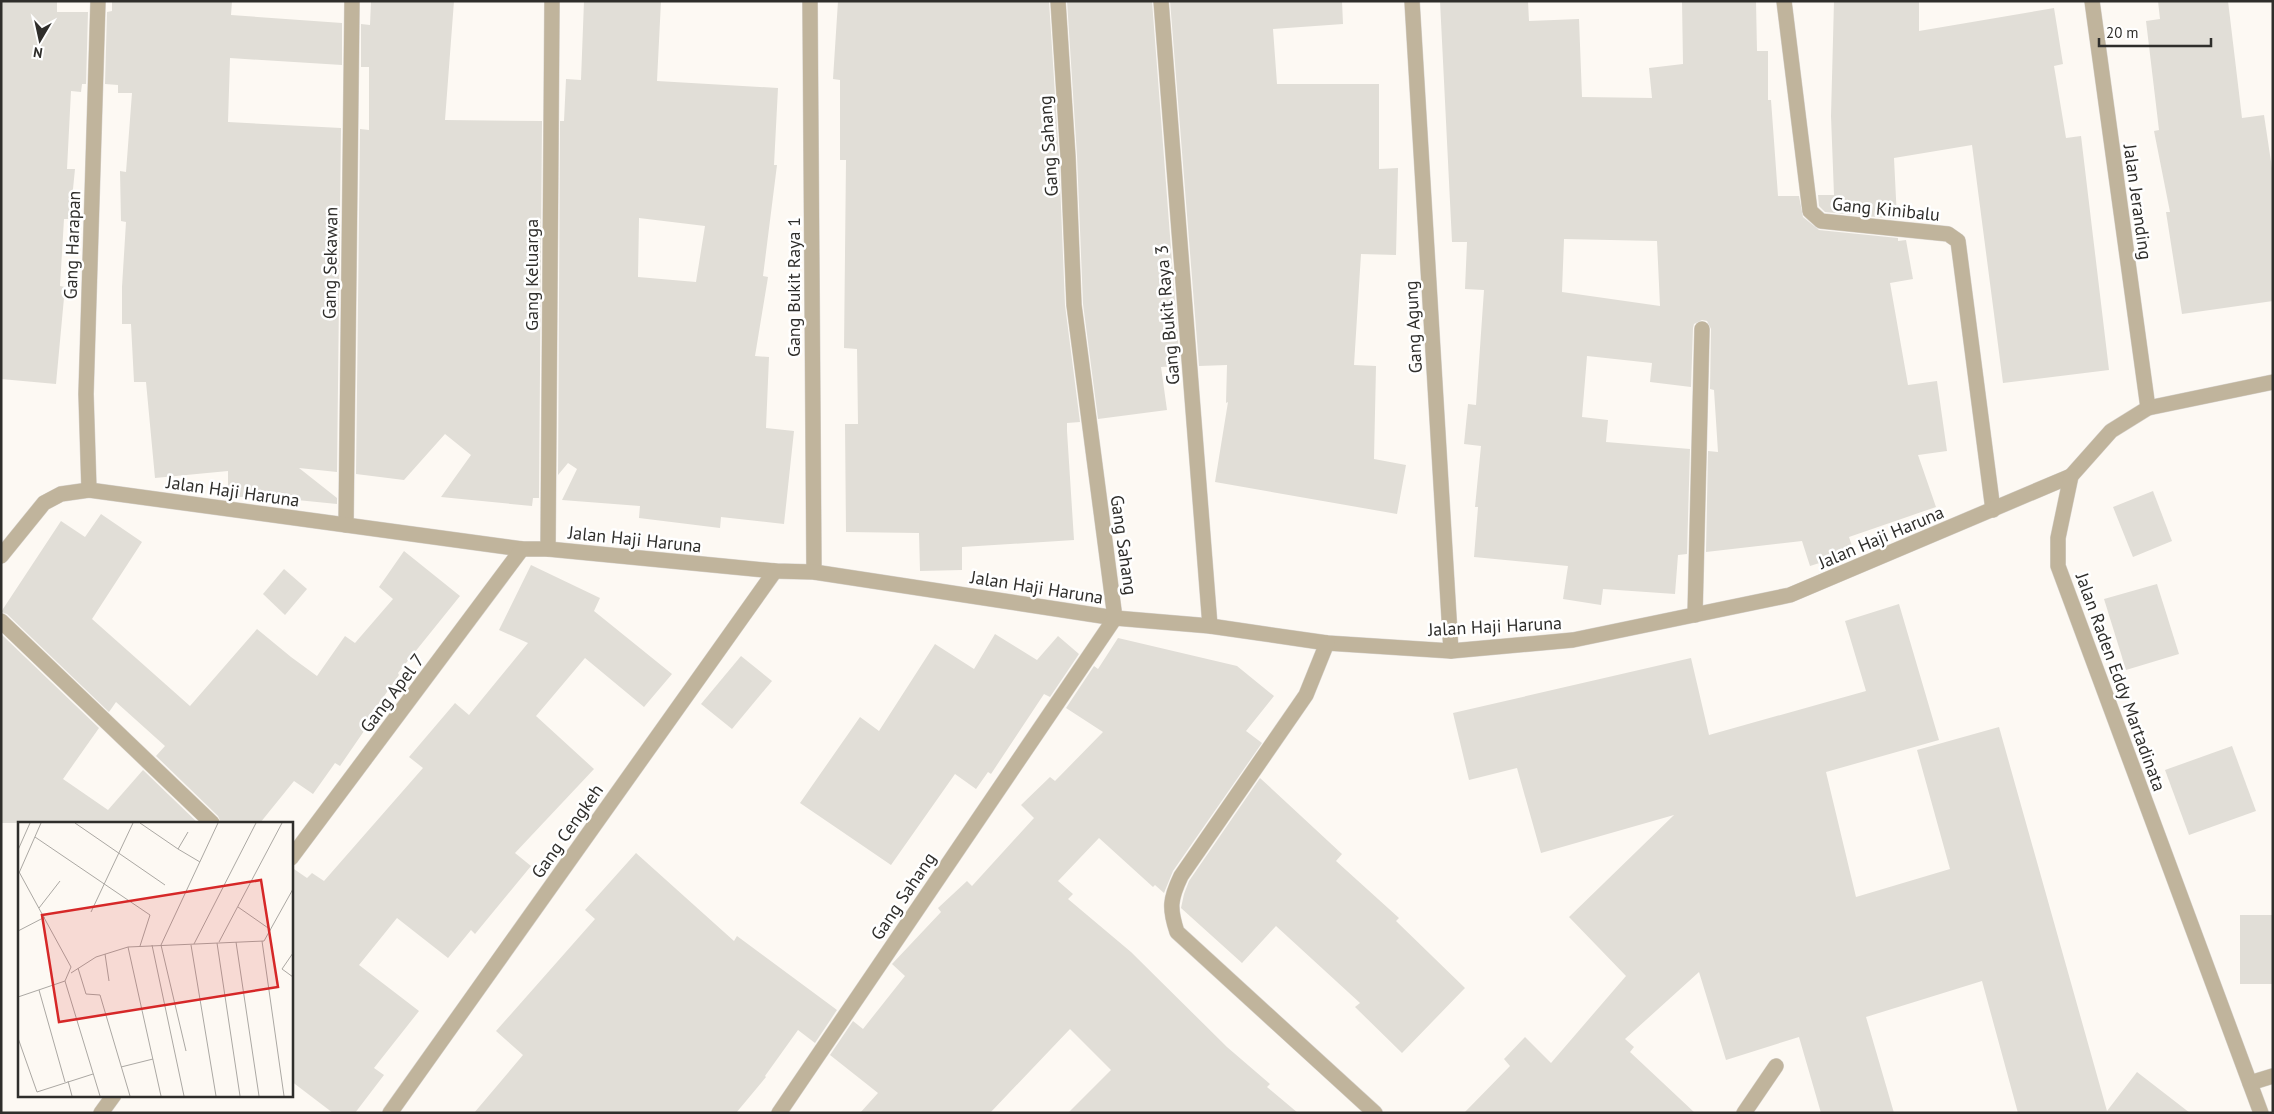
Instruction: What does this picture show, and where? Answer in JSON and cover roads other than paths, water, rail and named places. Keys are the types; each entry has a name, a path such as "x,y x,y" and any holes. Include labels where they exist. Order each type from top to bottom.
{"street":[{"name":"Gang Harapan","path":"89,490 86,394 98,1"},
{"name":"Gang Sekawan","path":"346,525 352,1"},
{"name":"Gang Keluarga","path":"548,549 552,1"},
{"name":"Gang Bukit Raya 1","path":"810,1 814,572"},
{"name":"Gang Sahang","path":"778,1113 1115,618 1074,305 1068,157 1058,1"},
{"name":"Gang Bukit Raya 3","path":"1161,1 1210,626"},
{"name":"Gang Agung","path":"1412,1 1451,651"},
{"name":"Gang Kinibalu","path":"1784,1 1810,211 1821,221 1948,234 1958,240 1993,510"},
{"name":"Jalan Jeranding","path":"2092,1 2148,408"},
{"path":"1695,614 1702,329"},
{"name":"Jalan Raden Eddy Martadinata","path":"2261,1113 2058,566 2058,538 2071,476 2111,431 2148,408 2273,382"},
{"name":"Jalan Haji Haruna","path":"1,556 44,504 61,494 89,490 522,550 548,549 774,571 814,572 1115,618 1210,626 1327,643 1451,651 1573,640 1790,595 2071,476"},
{"name":"Gang Apel 7","path":"292,857 522,550"},
{"name":"Gang Cengkeh","path":"390,1113 774,571"},
{"path":"1,621 211,822"},
{"path":"1327,643 1306,695 1181,876 1172,895 1171,913 1176,932 1375,1113"},
{"path":"1744,1113 1776,1066"},
{"path":"2250,1084 2273,1076"},
{"path":"101,1113 113,1096"}]}
